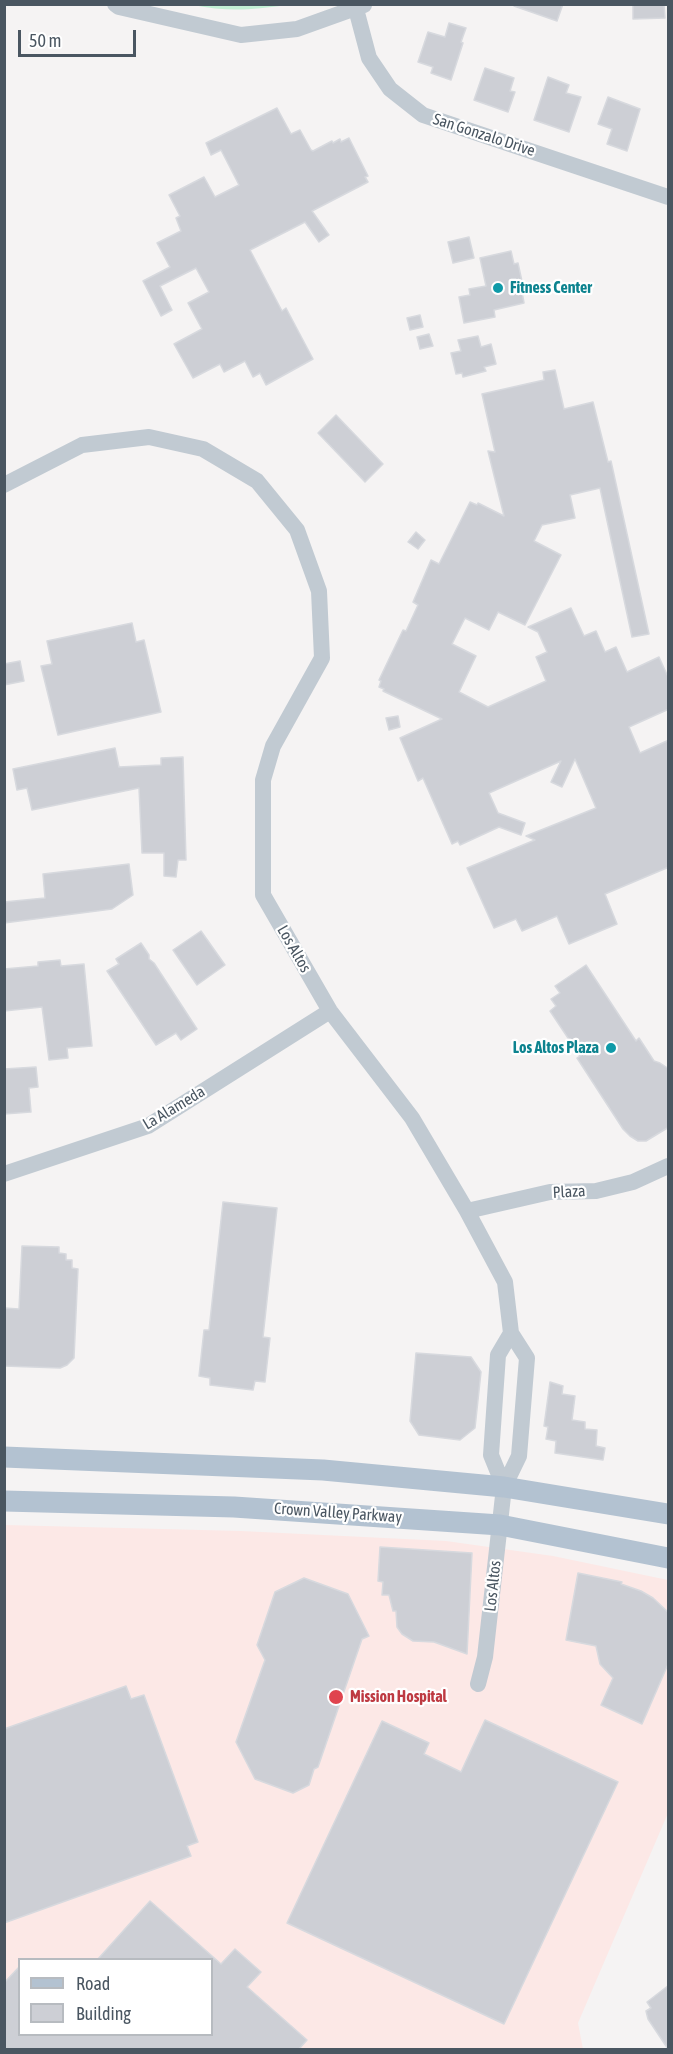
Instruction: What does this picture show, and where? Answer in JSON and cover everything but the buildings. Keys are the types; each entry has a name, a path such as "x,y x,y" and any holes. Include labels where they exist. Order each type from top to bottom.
{"main road":[{"path":"4,1457 323,1470 504,1487 669,1514"},
{"name":"Crown Valley Parkway","path":"4,1501 234,1507 500,1525 669,1558"}],"street":[{"path":"115,4 119,7 192,25 241,35 297,29 361,7"},
{"name":"San Gonzalo Drive","path":"361,7 369,58 390,89 423,115 669,197"},
{"name":"Los Altos","path":"4,485 82,445 149,437 202,449 258,481 297,530 319,591 322,658 273,746 263,780 263,895 330,1011 412,1118 467,1211 505,1282 511,1333 527,1358 519,1456 504,1487 485,1656 478,1684"},
{"name":"La Alameda","path":"4,1174 148,1126 330,1011"},
{"name":"Plaza","path":"467,1211 550,1192 596,1191 633,1182 669,1166"},
{"name":"Los Altos","path":"504,1487 491,1455 498,1355 511,1333"}],"shaded area":[{"name":"Mission Hospital","path":"5,1525 241,1531 446,1541 553,1556 668,1580 668,1813 578,2023 583,2049 5,2050"}],"green space":[{"path":"193,5 287,5 240,10"}],"place":[{"name":"Fitness Center","path":"498,288"},
{"name":"Los Altos Plaza","path":"611,1048"},
{"name":"Mission Hospital","path":"336,1697"}]}
